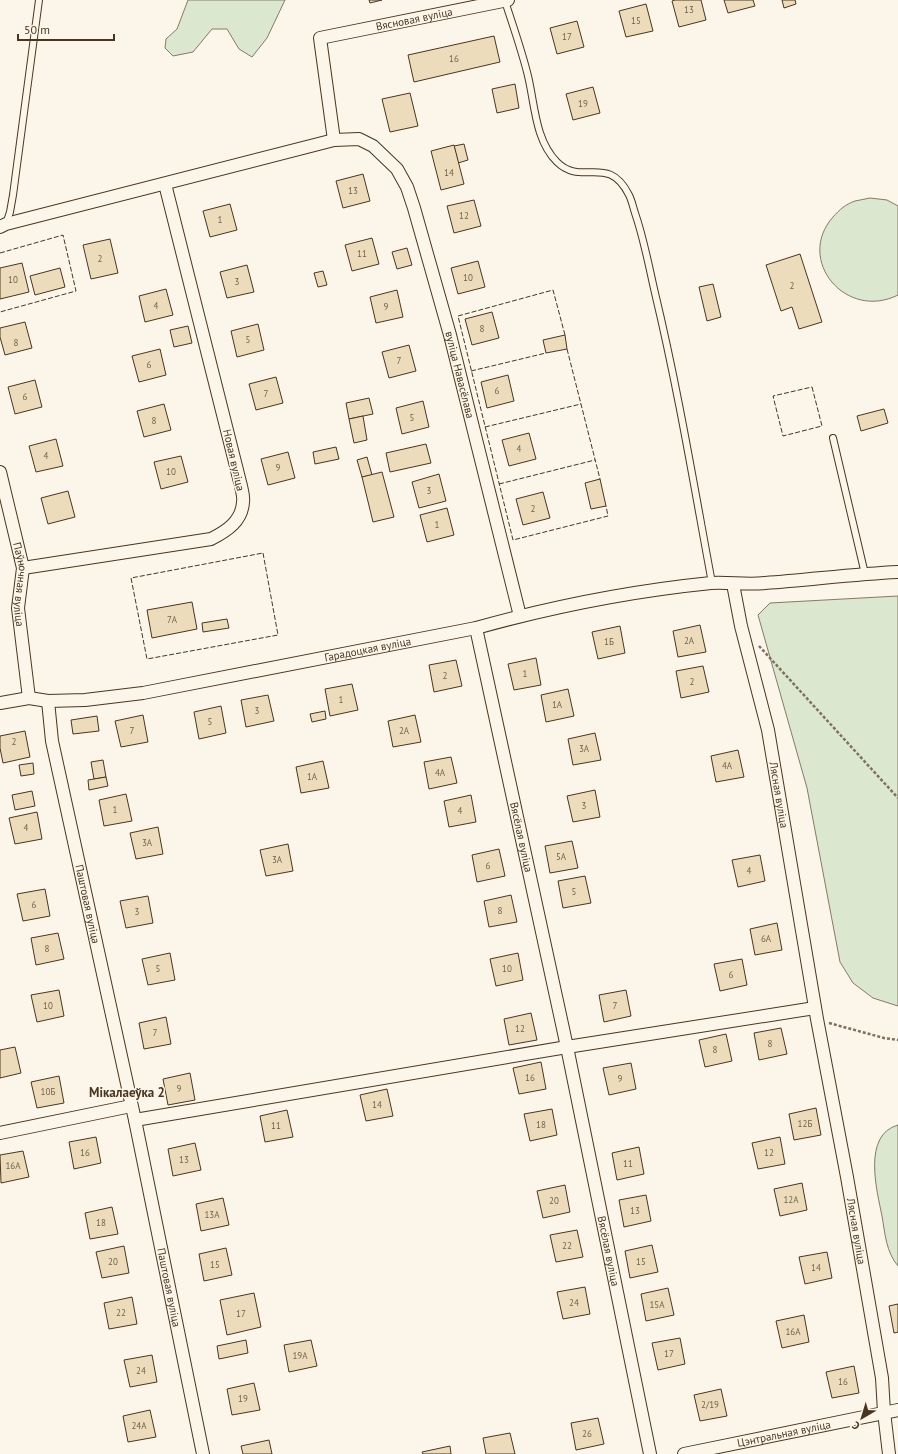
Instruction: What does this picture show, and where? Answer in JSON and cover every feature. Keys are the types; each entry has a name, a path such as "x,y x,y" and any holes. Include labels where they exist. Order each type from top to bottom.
{"street":[{"name":"Вясновая вуліца","path":"334,140 320,38 507,0"},
{"name":"вуліца Навасёлава","path":"334,140 359,139 373,146 396,169 407,187 450,335 520,616"},
{"path":"3,226 334,140"},
{"name":"Новая вуліца","path":"23,568 211,539 223,533 235,524 241,512 244,502 241,486 165,184"},
{"name":"Паўночная вуліца","path":"0,472 23,568 18,608 29,698"},
{"name":"Гарадоцкая вуліца","path":"0,703 29,698 48,701 85,700 143,693 476,628 520,616 617,597 712,583 762,583 898,572"},
{"name":"Лясная вуліца","path":"733,584 741,626 768,730 816,1014 847,1177 882,1378 889,1454"},
{"name":"Вясёлая вуліца","path":"476,628 567,1047 650,1454"},
{"name":"Паштовая вуліца","path":"48,701 52,741 135,1120 203,1454"},
{"path":"135,1120 567,1047 816,1014"},
{"path":"0,1133 131,1106"},
{"name":"Цэнтральная вуліца","path":"684,1454 898,1410"}],"lane":[{"path":"3,226 10,212 13,195 39,0"},
{"path":"507,0 528,75 543,143 557,162 564,168 576,172 600,172 611,174 623,185 630,196 639,225 671,361 712,583"},
{"path":"833,438 865,574"}],"path":[{"path":"757,643 898,798"},
{"path":"816,1014 884,1038 898,1040"}],"green space":[{"path":"188,0 285,0 267,38 252,57 239,49 227,29 212,29 193,52 173,56 165,48 166,39 177,29"},
{"path":"870,198 887,200 898,206 898,295 879,301 861,300 845,293 832,282 823,267 820,251 823,234 835,214 852,202"},
{"path":"898,596 898,1006 873,998 853,983 840,962 807,788 758,615 770,603"},
{"path":"898,1125 898,1266 888,1249 877,1193 875,1165 876,1152 880,1140 887,1131"}],"building":[{"path":"369,0 382,0 370,3"},
{"path":"701,0 706,20 679,27 672,1"},
{"path":"724,0 753,0 755,6 728,13"},
{"path":"782,0 795,0 796,4 784,8"},
{"path":"646,4 653,31 626,37 619,11"},
{"path":"577,21 584,47 557,54 550,28"},
{"path":"494,36 500,62 414,82 408,55"},
{"path":"515,84 519,108 497,113 492,89"},
{"path":"593,87 600,113 573,120 566,94"},
{"path":"410,93 418,126 390,132 382,99"},
{"path":"464,144 468,160 458,163 454,146"},
{"path":"454,145 464,184 441,190 431,151"},
{"path":"363,174 370,201 343,208 336,181"},
{"path":"474,200 481,226 454,233 447,206"},
{"path":"230,204 237,230 210,237 203,211"},
{"path":"372,238 379,264 352,271 345,245"},
{"path":"110,239 118,273 91,279 83,245"},
{"path":"407,248 412,265 397,269 392,252"},
{"path":"800,254 822,322 799,329 792,307 781,311 766,265"},
{"path":"478,261 485,287 458,294 451,268"},
{"path":"22,263 29,292 0,299 0,268"},
{"path":"247,265 254,292 227,298 220,272"},
{"path":"60,268 65,287 35,295 30,276"},
{"path":"323,271 327,285 318,287 314,273"},
{"path":"713,284 721,317 707,321 699,287"},
{"path":"166,289 173,315 145,322 139,296"},
{"path":"397,290 403,317 376,323 370,297"},
{"path":"492,312 499,338 472,345 465,319"},
{"path":"25,322 32,348 5,355 0,337 0,328"},
{"path":"258,324 264,350 237,357 231,331"},
{"path":"188,326 192,343 174,347 170,330"},
{"path":"565,335 567,349 546,353 543,340"},
{"path":"409,345 416,371 389,378 382,352"},
{"path":"160,349 166,375 139,382 132,356"},
{"path":"508,375 514,401 487,408 481,382"},
{"path":"276,377 283,403 256,410 249,384"},
{"path":"35,380 42,407 15,414 8,387"},
{"path":"369,398 373,414 349,419 346,403"},
{"path":"423,401 429,427 402,434 396,408"},
{"path":"164,404 171,430 144,437 137,411"},
{"path":"884,409 888,423 861,431 857,416"},
{"path":"363,416 367,440 354,443 349,419"},
{"path":"529,433 536,459 509,466 502,440"},
{"path":"56,439 63,466 36,472 29,446"},
{"path":"426,444 431,463 390,472 386,453"},
{"path":"336,447 339,459 315,464 313,452"},
{"path":"288,452 295,478 268,485 261,459"},
{"path":"181,456 188,482 161,489 154,462"},
{"path":"367,457 372,475 362,477 357,460"},
{"path":"382,472 394,517 373,522 362,477"},
{"path":"439,474 446,501 419,508 412,482"},
{"path":"600,479 606,506 591,509 585,483"},
{"path":"68,491 75,517 48,524 41,498"},
{"path":"543,492 550,518 523,525 516,499"},
{"path":"447,508 454,535 427,542 420,515"},
{"path":"192,602 197,629 152,638 147,610"},
{"path":"227,619 229,628 203,632 202,623"},
{"path":"700,625 706,652 678,657 673,631"},
{"path":"620,626 625,653 598,659 592,632"},
{"path":"536,658 541,685 514,690 508,664"},
{"path":"456,660 462,686 434,692 429,665"},
{"path":"703,666 709,692 681,698 676,671"},
{"path":"352,684 358,710 330,716 325,689"},
{"path":"568,689 574,716 546,722 541,695"},
{"path":"268,695 274,721 246,727 241,700"},
{"path":"221,706 226,733 199,739 194,712"},
{"path":"325,711 326,719 312,722 310,714"},
{"path":"143,715 148,742 121,747 115,721"},
{"path":"415,715 421,742 393,747 388,721"},
{"path":"97,716 99,731 73,734 71,720"},
{"path":"25,731 30,757 3,763 0,748 0,736"},
{"path":"595,733 601,760 573,765 568,739"},
{"path":"738,750 744,777 716,782 711,756"},
{"path":"451,757 457,783 429,789 424,762"},
{"path":"103,760 106,777 94,779 91,762"},
{"path":"323,761 329,788 301,793 296,767"},
{"path":"33,763 34,774 21,776 19,765"},
{"path":"106,777 108,786 89,790 88,780"},
{"path":"595,790 600,817 573,822 567,796"},
{"path":"32,791 35,806 15,810 12,795"},
{"path":"126,794 132,821 104,826 99,800"},
{"path":"471,795 476,822 449,827 444,801"},
{"path":"37,812 42,839 15,844 9,818"},
{"path":"158,827 163,854 136,859 130,833"},
{"path":"572,841 578,868 550,873 545,846"},
{"path":"288,844 293,871 266,876 260,850"},
{"path":"499,849 505,876 477,882 472,855"},
{"path":"760,855 765,881 738,887 732,860"},
{"path":"585,876 591,903 563,908 558,881"},
{"path":"45,889 50,916 23,921 17,894"},
{"path":"511,895 517,922 489,927 484,901"},
{"path":"148,896 153,923 126,928 120,901"},
{"path":"777,923 782,950 755,955 750,929"},
{"path":"58,933 64,959 36,965 31,938"},
{"path":"170,953 175,980 148,985 142,959"},
{"path":"518,953 523,980 496,986 490,959"},
{"path":"742,959 747,985 720,991 714,964"},
{"path":"59,990 64,1016 37,1022 31,995"},
{"path":"626,990 631,1016 604,1022 599,995"},
{"path":"531,1013 537,1040 509,1045 504,1019"},
{"path":"166,1017 171,1044 144,1049 139,1023"},
{"path":"781,1028 787,1054 759,1060 754,1033"},
{"path":"726,1034 732,1061 705,1067 699,1040"},
{"path":"15,1047 21,1073 0,1078 0,1050"},
{"path":"541,1062 546,1089 519,1094 513,1068"},
{"path":"631,1063 636,1089 609,1095 603,1068"},
{"path":"190,1073 195,1100 168,1105 163,1079"},
{"path":"59,1076 64,1103 37,1108 31,1082"},
{"path":"387,1089 393,1116 366,1121 360,1095"},
{"path":"816,1108 821,1135 794,1140 789,1114"},
{"path":"552,1109 557,1135 530,1141 524,1114"},
{"path":"287,1110 293,1137 265,1142 260,1116"},
{"path":"96,1137 101,1163 74,1169 69,1142"},
{"path":"780,1137 785,1164 758,1169 752,1143"},
{"path":"195,1143 201,1170 173,1176 168,1149"},
{"path":"639,1147 644,1174 617,1180 612,1153"},
{"path":"23,1151 29,1177 1,1183 0,1155"},
{"path":"802,1183 807,1210 780,1216 774,1189"},
{"path":"565,1185 570,1212 543,1218 537,1191"},
{"path":"646,1195 651,1221 624,1227 619,1200"},
{"path":"223,1198 229,1225 201,1231 196,1204"},
{"path":"112,1207 118,1234 90,1239 85,1213"},
{"path":"577,1230 583,1257 556,1262 550,1235"},
{"path":"652,1245 658,1272 630,1278 625,1251"},
{"path":"124,1246 129,1273 102,1278 96,1252"},
{"path":"226,1248 232,1275 204,1281 199,1254"},
{"path":"827,1252 832,1278 805,1284 799,1257"},
{"path":"585,1287 590,1314 563,1319 557,1292"},
{"path":"668,1288 674,1315 646,1321 641,1294"},
{"path":"254,1293 261,1327 227,1335 220,1300"},
{"path":"132,1297 137,1324 109,1329 104,1303"},
{"path":"898,1304 898,1332 894,1333 889,1306"},
{"path":"804,1315 809,1342 782,1348 776,1321"},
{"path":"680,1338 685,1364 658,1370 652,1343"},
{"path":"246,1340 248,1353 219,1359 217,1346"},
{"path":"311,1340 317,1366 289,1372 284,1345"},
{"path":"152,1355 157,1382 130,1387 124,1360"},
{"path":"854,1366 859,1393 832,1398 826,1372"},
{"path":"254,1383 260,1410 232,1415 227,1389"},
{"path":"721,1389 727,1416 700,1421 694,1395"},
{"path":"150,1410 156,1437 128,1442 123,1416"},
{"path":"598,1418 604,1444 576,1450 571,1423"},
{"path":"510,1433 515,1454 486,1454 483,1438"},
{"path":"269,1440 272,1454 243,1454 241,1446"},
{"path":"450,1446 451,1454 423,1454 422,1452"}],"fence":[{"path":"0,253 63,235 76,291 0,312"},
{"path":"565,335 553,290 458,316 513,540 608,516 606,506"},
{"path":"567,349 600,479"},
{"path":"471,371 546,353"},
{"path":"812,387 822,426 783,436 773,396 812,387"},
{"path":"485,427 581,404"},
{"path":"499,484 595,460"},
{"path":"263,553 278,635 147,659 131,578 263,553"}],"district":[{"name":"Мікалаеўка 2","path":"127,1092"}]}
